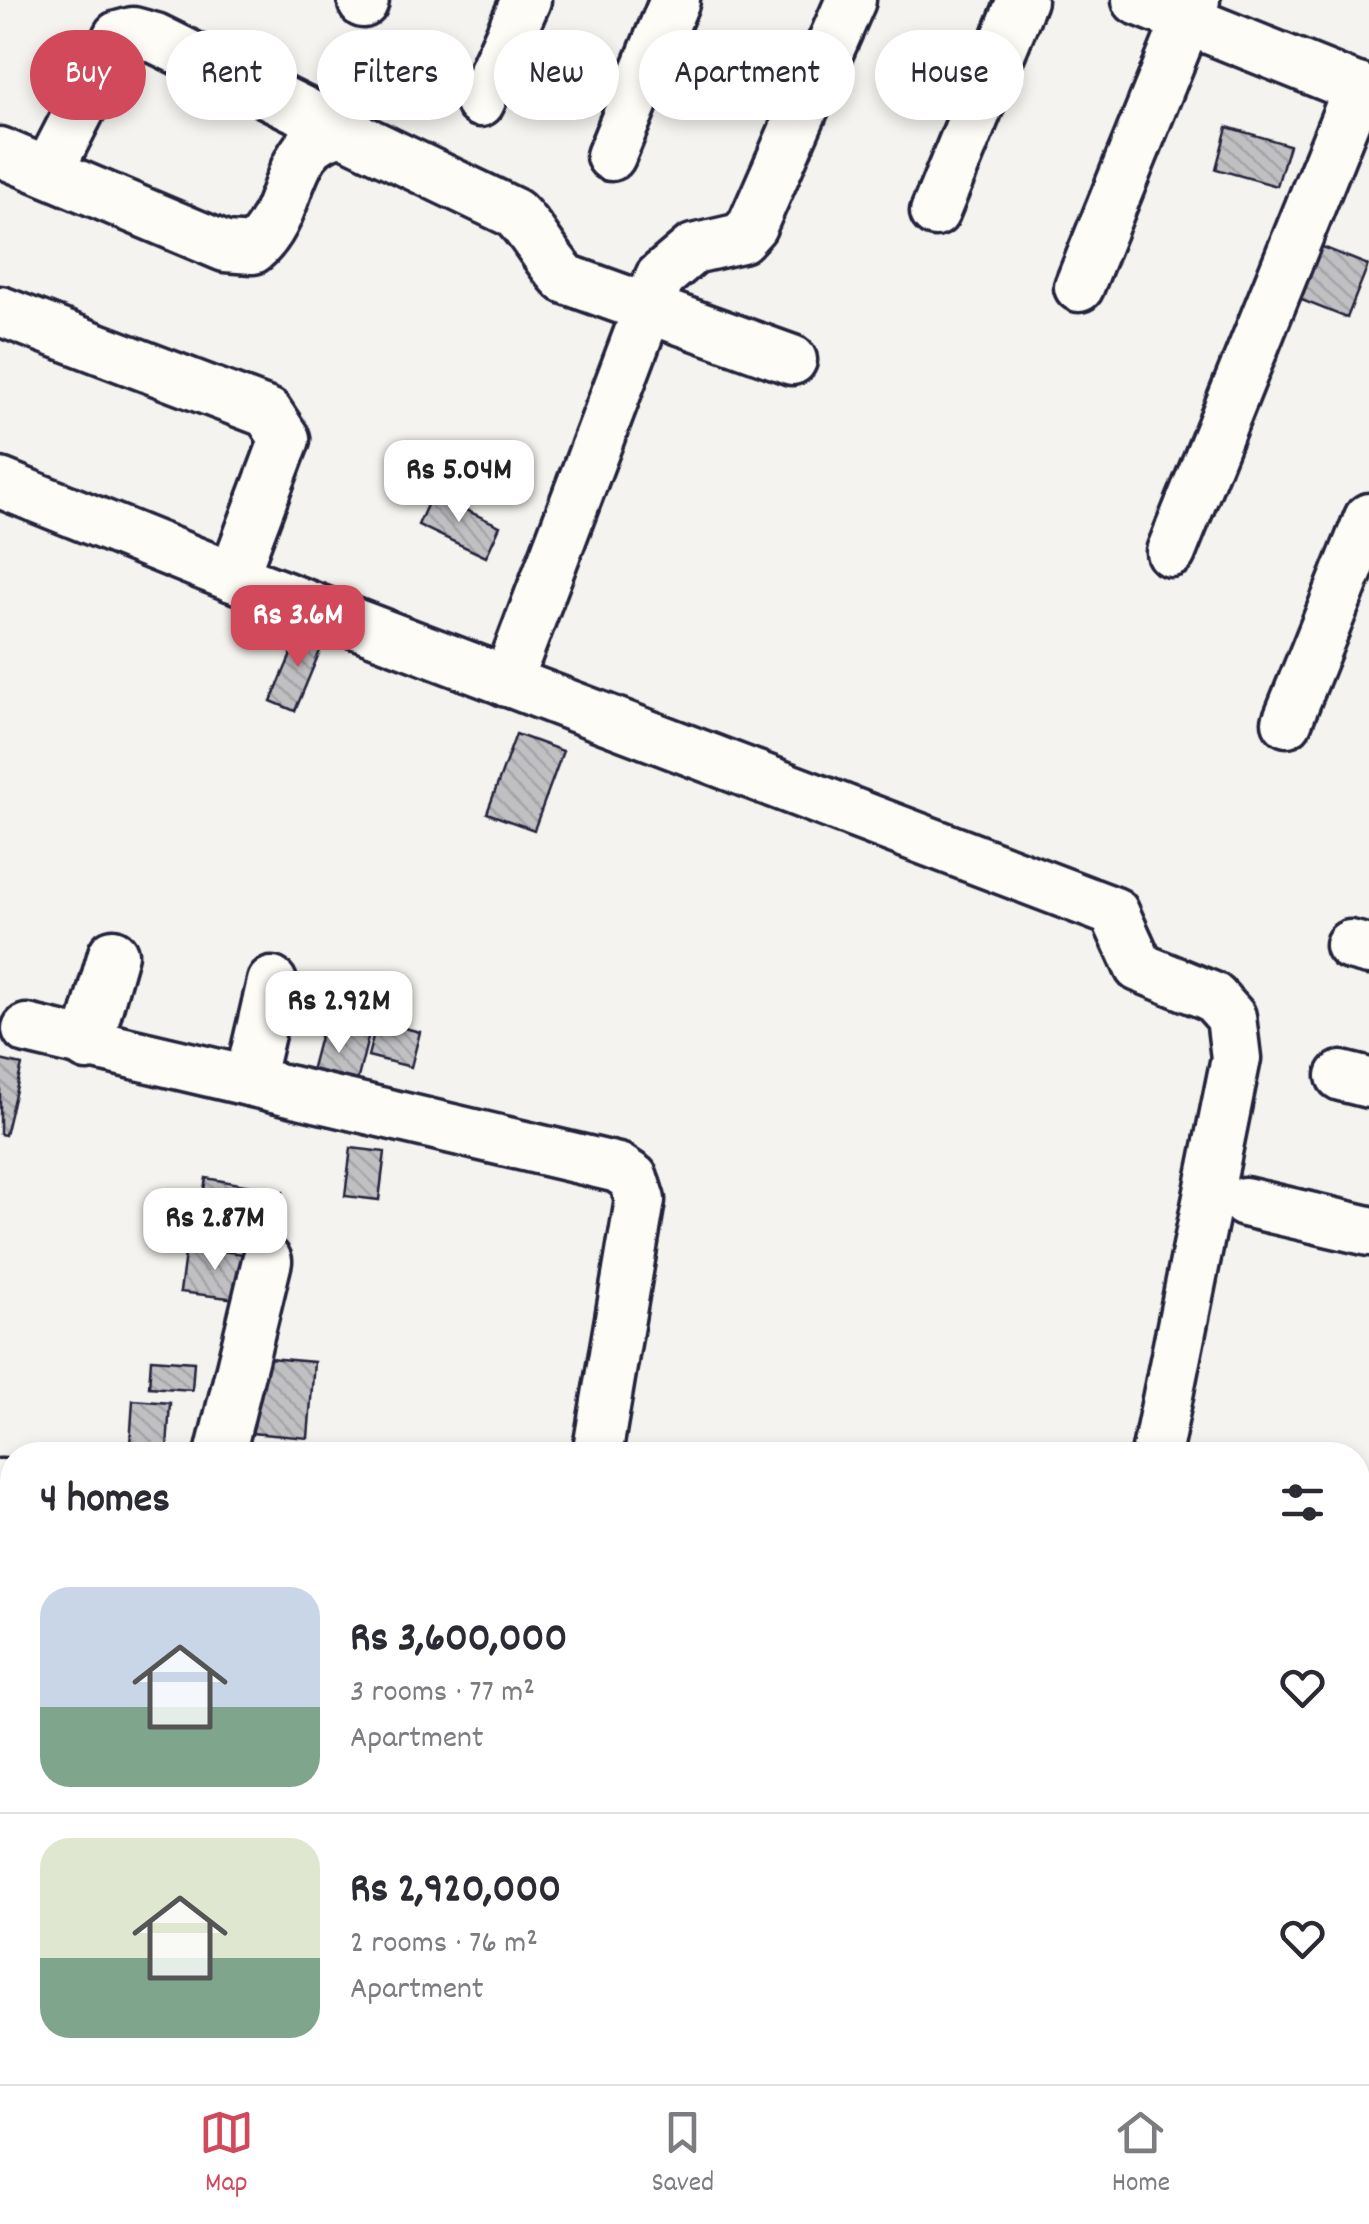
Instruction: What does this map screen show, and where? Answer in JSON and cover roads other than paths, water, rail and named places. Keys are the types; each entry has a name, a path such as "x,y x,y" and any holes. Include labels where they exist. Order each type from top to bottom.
{"street":[{"path":"480,102 526,0"},
{"path":"611,156 675,0"},
{"path":"507,682 660,277 678,258 693,250 740,238 752,226 851,0"},
{"path":"936,212 1022,0"},
{"path":"1137,0 1191,10 1363,91 1171,552"},
{"path":"1079,287 1191,10"},
{"path":"48,172 118,36 133,32 155,38 514,212 534,232 548,262 566,279 648,312 792,360"},
{"path":"0,152 225,246 253,248 271,234 307,146 321,134 343,132"},
{"path":"0,311 268,413 278,422 285,439 233,577"},
{"path":"0,483 233,577 1114,912 1139,966 1214,996 1231,1017 1236,1058 1159,1442"},
{"path":"1287,722 1369,518"},
{"path":"87,1046 112,954"},
{"path":"249,1081 272,982"},
{"path":"27,1029 618,1168 633,1178 640,1200 599,1442"},
{"path":"1245,1202 1369,1231"},
{"path":"223,1442 267,1261"}]}
